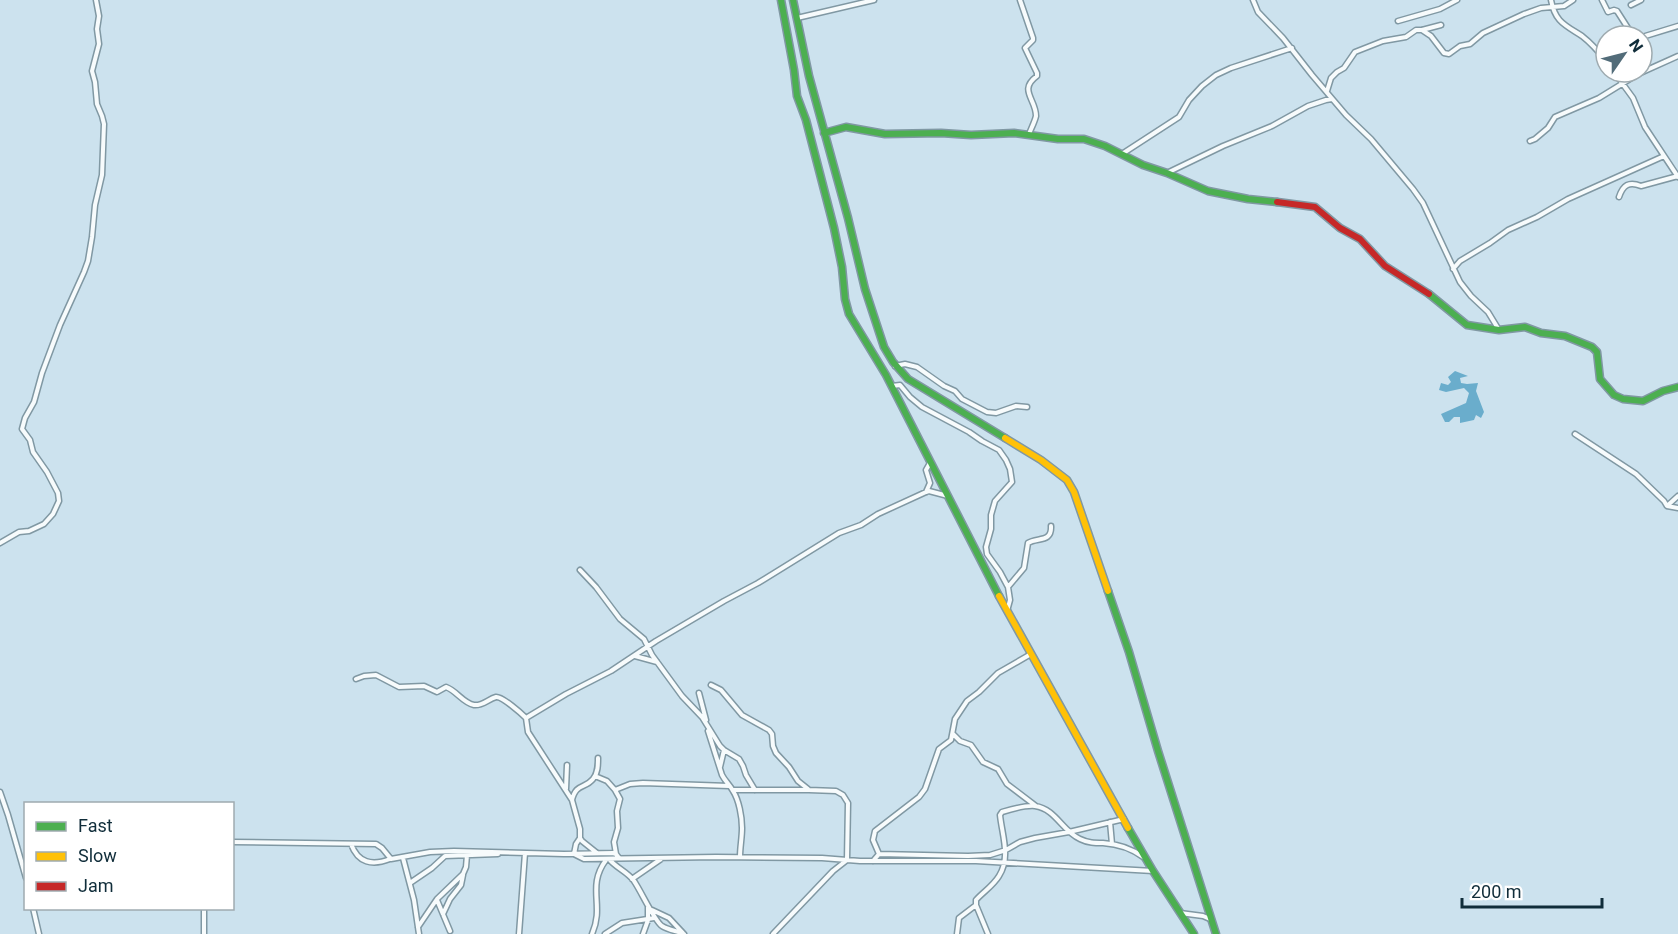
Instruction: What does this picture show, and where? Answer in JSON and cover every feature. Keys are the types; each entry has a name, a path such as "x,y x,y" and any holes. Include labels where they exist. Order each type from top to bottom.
{"street":[{"path":"0,543 19,532 29,531 44,524 53,514 59,501 59,496 47,472 33,452 30,440 22,429 22,424 34,402 60,325 84,272 92,237 95,205 102,175 104,124 97,104 92,71 99,44 97,32 99,16 96,0"},
{"path":"781,0 798,102 806,120 838,247 847,308 892,386 1007,612 1153,871 1194,934"},
{"path":"794,0 796,18 824,133 882,341 895,366 908,379 1059,472 1074,492 1129,652 1216,934"},
{"path":"796,18 874,0"},
{"path":"1020,0 1033,38 1025,48 1037,73 1028,86 1036,116 1029,134"},
{"path":"1253,0 1258,12 1268,20 1346,115 1371,139 1413,189 1423,203 1466,290 1488,312 1499,330"},
{"path":"1398,21 1440,9 1456,0"},
{"path":"1551,0 1552,7 1561,23 1583,37 1594,48"},
{"path":"1422,30 1431,36 1444,53 1449,54 1460,46 1470,44 1480,35 1524,14 1541,8 1564,6 1573,0"},
{"path":"1602,0 1608,12 1617,11 1625,24"},
{"path":"1631,5 1641,0"},
{"path":"1327,91 1331,78 1344,68 1355,52 1383,41 1406,37 1416,30 1441,25"},
{"path":"1654,33 1678,26"},
{"path":"1121,154 1179,117 1189,100 1216,75 1292,48"},
{"path":"1654,66 1678,56"},
{"path":"1530,141 1548,128 1555,117 1599,98 1622,84 1633,98 1645,127 1678,177 1641,186 1627,184 1619,197"},
{"path":"1167,173 1272,126 1308,106 1333,99"},
{"path":"824,133 846,127 903,135 1014,133 1058,139 1084,139 1105,146 1143,165 1217,193 1315,207 1340,228 1356,236 1388,268 1431,296 1467,325 1499,330 1525,327 1541,333 1565,336 1592,347 1597,352 1600,379 1614,395 1623,399 1643,401 1678,387"},
{"path":"1454,269 1461,261 1508,230 1568,199 1664,156"},
{"path":"895,366 905,364 917,367 955,391 964,401 987,412 996,413 1016,406 1027,407"},
{"path":"892,386 900,385 922,407 993,447 1002,454 1011,469 1012,482 995,501 986,547 987,554 1008,587 1010,600 1007,612"},
{"path":"1575,434 1636,474 1667,506 1678,508"},
{"path":"926,492 930,483 926,470 930,463"},
{"path":"526,718 635,656 648,646 839,533 861,525 878,514 926,492 948,496"},
{"path":"1667,506 1678,496"},
{"path":"1008,587 1024,568 1028,543 1047,537 1051,526"},
{"path":"580,570 620,619 641,637 676,688 706,723 724,750 739,759 755,790"},
{"path":"879,854 873,840 874,831 914,802 922,793 939,749 950,742 955,719 967,701 998,673 1031,654"},
{"path":"635,656 657,662"},
{"path":"357,679 376,675 399,687 424,686 436,692 446,687 471,704 477,705 499,697 526,718 527,729 572,800 582,842 597,853"},
{"path":"711,684 721,690 742,715 769,730 776,753 798,781 809,790"},
{"path":"699,693 720,768 737,800 742,827 740,857"},
{"path":"953,734 960,741 969,743 983,762 998,769 1009,786 1036,806 1055,816 1069,832 1088,842 1112,844 1132,850 1148,862"},
{"path":"720,768 724,750"},
{"path":"572,800 577,789 595,776 598,758"},
{"path":"566,789 567,765"},
{"path":"595,776 607,781 620,799 617,811 618,828 614,842 617,856"},
{"path":"615,790 630,784 643,783 729,786"},
{"path":"733,790 836,791 843,795 848,803 847,860"},
{"path":"0,792 9,815 24,871"},
{"path":"988,934 976,906 977,898 998,877 1004,863 1006,850 1000,813 1036,806"},
{"path":"872,861 879,854 980,856 1006,850 1026,840 1125,819"},
{"path":"1110,822 1112,844"},
{"path":"574,854 580,838"},
{"path":"234,842 376,844 391,859"},
{"path":"351,844 356,855 364,861 378,863 438,851 597,853 662,858 740,857 952,861 1153,871"},
{"path":"410,883 445,856 505,852"},
{"path":"519,934 525,853"},
{"path":"574,854 580,858 596,859 617,856"},
{"path":"443,914 450,899 462,885 467,855"},
{"path":"404,858 419,934"},
{"path":"632,879 662,858"},
{"path":"596,859 600,868"},
{"path":"592,934 597,919 595,885 600,868 608,859"},
{"path":"608,859 632,879 661,926 684,934"},
{"path":"773,934 833,871 847,860"},
{"path":"418,927 437,899 464,874"},
{"path":"437,899 450,931"},
{"path":"643,934 648,920 648,903"},
{"path":"957,934 959,918 976,906"},
{"path":"33,910 39,934"},
{"path":"204,910 204,934"},
{"path":"651,910 669,918 684,934"},
{"path":"1179,913 1211,919"},
{"path":"605,934 622,922 654,918"}],"water":[{"path":"1455,371 1468,376 1460,378 1461,383 1478,383 1476,391 1484,412 1481,418 1476,415 1474,420 1460,423 1460,417 1454,417 1449,422 1445,422 1441,414 1466,403 1469,393 1464,388 1446,392 1439,390 1441,383 1448,385 1451,382 1448,377"}],"traffic: fast":[{"path":"781,0 797,96 806,120 834,228 849,314 886,375 999,596"},
{"path":"793,0 809,76 865,289 884,347 908,379 1005,438"},
{"path":"824,133 846,127 885,134 1014,133 1058,139 1084,139 1208,191 1277,202"},
{"path":"1429,294 1467,325 1499,330 1525,327 1541,333 1565,336 1592,347 1597,352 1600,379 1614,395 1623,399 1643,401 1663,391 1678,387"},
{"path":"1108,591 1216,934"},
{"path":"1128,828 1194,934"}],"traffic: slow":[{"path":"1005,438 1041,460 1067,480 1074,492 1108,591"},
{"path":"999,596 1128,828"}],"traffic: jam":[{"path":"1277,202 1315,207 1340,228 1360,239 1385,266 1429,294"}]}
